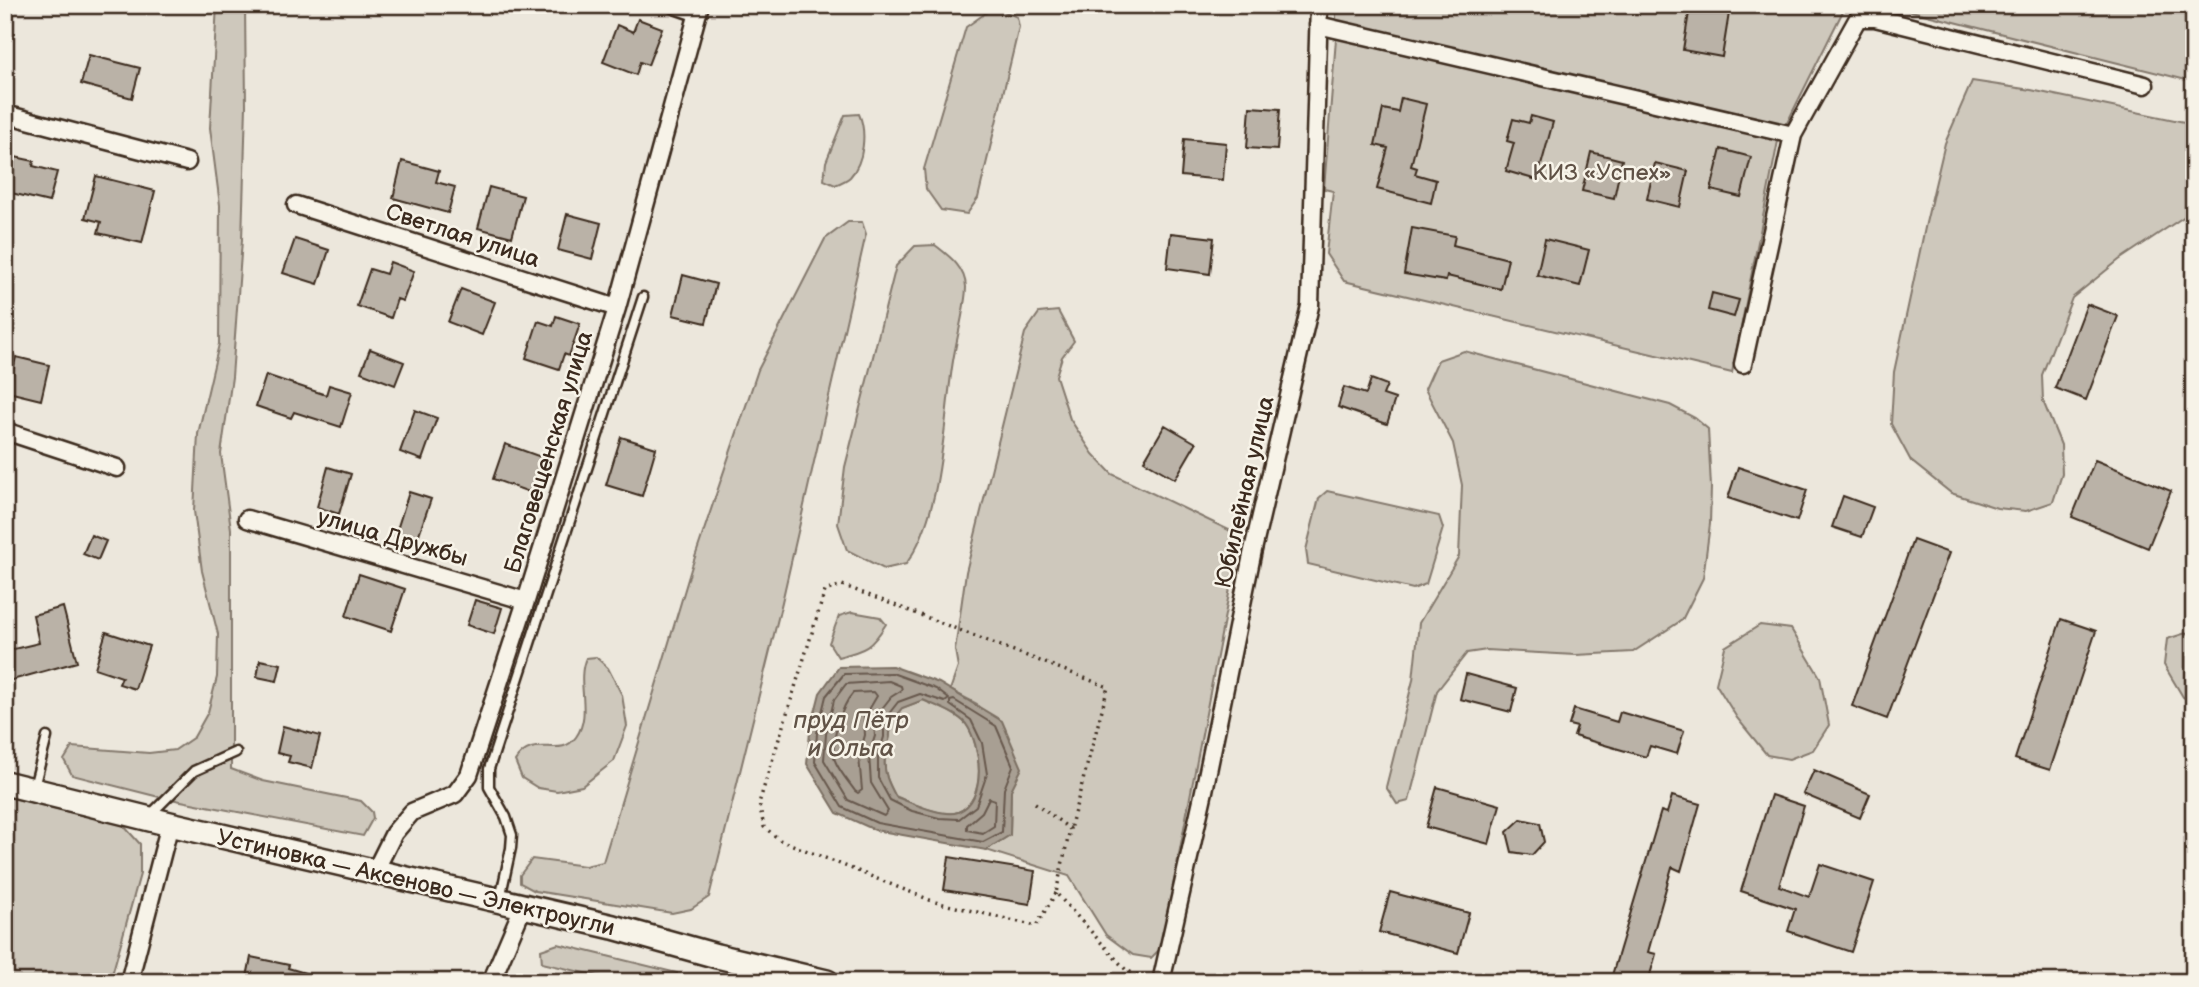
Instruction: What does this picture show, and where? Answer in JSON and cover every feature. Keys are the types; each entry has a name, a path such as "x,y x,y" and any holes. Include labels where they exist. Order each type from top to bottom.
{"main road":[{"name":"Устиновка — Аксеново — Электроугли","path":"5,783 499,902 614,927 717,956 827,982"}],"street":[{"path":"675,5 699,9"},
{"name":"Юбилейная улица","path":"1161,982 1204,791 1253,550 1310,306 1319,5"},
{"name":"Благовещенская улица","path":"375,871 394,833 412,813 456,794 469,775 617,308 699,9"},
{"path":"1743,364 1793,135 1858,18 1875,18 2145,85"},
{"path":"1318,25 1793,135"},
{"path":"5,114 187,162"},
{"name":"Светлая улица","path":"296,205 617,308"},
{"path":"5,431 117,468"},
{"name":"улица Дружбы","path":"247,519 526,601"},
{"path":"129,982 170,824"},
{"path":"491,982 523,907"}],"lane":[{"path":"499,902 512,835 506,817 489,787 489,769 643,296"},
{"path":"33,790 47,737"},
{"path":"146,818 194,771 236,751"}],"path":[{"path":"842,585 1108,687 1056,893 1036,926 935,902 780,840 764,827 759,803 825,591 842,585"},
{"path":"1035,803 1070,829"},
{"path":"1056,893 1126,970 1150,982"}],"green space":[{"path":"217,5 245,5 246,106 242,240 232,377 221,454 231,529 231,769 263,781 361,801 372,812 373,818 363,836 155,796 72,775 64,760 72,747 149,753 175,750 194,737 208,712 217,677 218,634 202,571 194,511 198,434 219,344 220,205 210,128"},
{"name":"КИЗ «Успех»","path":"1336,5 1846,5 1778,141 1732,373 1344,281 1326,254 1333,191 1324,189 1336,39"},
{"path":"1887,5 2194,5 2194,82"},
{"path":"990,10 1002,10 1017,17 1019,27 978,198 967,214 941,210 926,189 924,169 966,27"},
{"path":"1972,81 2031,90 2194,124 2194,210 2119,260 2072,298 2042,375 2043,401 2061,445 2062,474 2053,502 2026,511 1997,508 1951,493 1911,461 1891,424 1894,372 1926,223 1945,143"},
{"path":"859,114 863,129 861,155 850,177 835,185 824,180 826,162 845,115"},
{"path":"848,222 862,222 866,234 782,602 709,897 691,909 672,913 535,891 520,883 520,875 532,859 585,866 603,862 691,569 758,370 825,239"},
{"path":"935,245 959,268 966,287 953,361 940,467 928,520 918,543 906,564 884,569 847,550 838,524 845,467 896,266 915,246"},
{"path":"1058,311 1074,341 1062,357 1056,376 1070,419 1093,454 1112,474 1233,532 1237,552 1161,948 1151,958 1133,955 1106,935 1069,876 986,850 1010,835 1011,790 977,704 950,690 958,667 955,650 966,572 1025,333 1039,313"},
{"path":"1464,351 1670,405 1695,418 1708,429 1710,524 1703,578 1682,620 1633,652 1576,655 1487,650 1467,653 1437,691 1409,801 1397,804 1386,787 1413,680 1419,623 1459,556 1462,485 1453,443 1425,389 1438,360"},
{"path":"1327,491 1439,516 1443,528 1426,584 1413,589 1308,564 1306,550 1319,498"},
{"path":"852,612 880,617 886,624 867,647 838,657 829,643 839,616"},
{"path":"1760,625 1791,629 1820,677 1829,725 1813,750 1789,759 1767,755 1737,718 1716,684 1725,647"},
{"path":"2189,632 2194,635 2194,703 2183,697 2164,665 2167,639"},
{"path":"596,657 608,668 622,695 627,726 614,761 582,786 557,791 538,788 522,778 515,761 530,748 562,746 576,737 581,728 584,708 583,667 586,658"},
{"path":"923,700 962,720 975,745 978,784 968,806 958,812 935,811 895,796 887,778 885,763 890,724 902,708"},
{"path":"5,796 123,825 140,844 140,874 110,982 5,982"},
{"path":"558,944 677,973 678,980 624,982 542,963 541,950"}],"water":[{"name":"пруд Пётр и Ольга","path":"892,666 939,683 1002,721 1022,768 1011,790 1010,835 986,850 875,830 837,813 807,764 810,732 820,693 839,667","holes":["923,700 962,720 975,745 978,784 968,806 958,812 944,813 896,797 886,774 885,758 890,723 902,708"]}],"building":[{"path":"1690,6 1729,13 1722,57 1683,50"},
{"path":"638,19 662,28 648,65 640,62 636,75 603,62 617,25 633,32"},
{"path":"89,55 140,68 132,98 81,84"},
{"path":"1401,98 1426,104 1411,166 1417,168 1415,174 1436,180 1431,203 1377,189 1388,148 1375,145 1383,109 1398,112"},
{"path":"1250,107 1280,109 1277,150 1247,148"},
{"path":"1531,116 1553,122 1537,180 1506,171 1514,143 1507,141 1513,119 1529,123"},
{"path":"1184,139 1226,143 1223,180 1181,176"},
{"path":"1721,149 1751,157 1741,197 1711,190"},
{"path":"1591,152 1622,160 1614,198 1582,191"},
{"path":"15,157 34,161 33,166 57,172 49,202 7,192"},
{"path":"402,161 439,171 436,182 455,187 448,213 393,198"},
{"path":"1655,163 1688,171 1680,207 1647,199"},
{"path":"96,176 155,191 142,243 98,233 101,222 85,218"},
{"path":"489,187 523,196 512,237 478,228"},
{"path":"567,214 601,223 592,259 558,250"},
{"path":"1412,228 1455,236 1453,245 1508,259 1501,289 1447,276 1446,281 1404,274"},
{"path":"1171,233 1214,238 1210,274 1167,268"},
{"path":"295,239 329,250 318,284 283,273"},
{"path":"1545,239 1589,250 1580,286 1537,275"},
{"path":"390,262 414,271 403,301 397,299 391,318 357,306 370,269 386,274"},
{"path":"683,275 716,284 706,323 673,315"},
{"path":"461,289 495,302 482,335 448,322"},
{"path":"1712,293 1739,300 1734,317 1708,310"},
{"path":"2087,304 2118,316 2086,400 2055,388"},
{"path":"556,316 580,324 569,356 564,354 559,369 526,358 538,321 553,326"},
{"path":"370,349 404,362 395,385 361,372"},
{"path":"16,357 49,365 41,400 8,392"},
{"path":"266,375 326,395 329,385 352,392 341,427 294,412 291,418 256,406"},
{"path":"1371,379 1387,385 1383,395 1395,399 1387,424 1338,407 1344,387 1366,394"},
{"path":"415,410 437,418 422,460 400,452"},
{"path":"1165,425 1196,443 1175,479 1144,461"},
{"path":"621,437 656,448 642,496 606,485"},
{"path":"505,444 544,458 532,493 493,479"},
{"path":"2095,460 2171,491 2148,548 2072,517"},
{"path":"328,467 351,474 339,514 317,507"},
{"path":"1738,467 1807,490 1797,521 1728,498"},
{"path":"409,492 431,499 416,543 395,536"},
{"path":"1843,496 1873,507 1862,537 1832,527"},
{"path":"91,535 106,541 98,560 83,554"},
{"path":"1913,540 1949,553 1887,719 1852,706"},
{"path":"359,574 405,589 391,631 346,616"},
{"path":"475,600 502,608 494,634 467,625"},
{"path":"63,607 77,662 5,682 5,651 39,643 33,615"},
{"path":"2061,619 2096,631 2050,770 2015,759"},
{"path":"106,632 149,646 135,689 119,684 122,677 95,668"},
{"path":"260,660 281,664 277,681 257,677"},
{"path":"1466,674 1517,688 1511,712 1460,699"},
{"path":"1574,709 1617,722 1620,712 1684,731 1677,754 1650,746 1646,757 1574,736 1577,727 1569,725"},
{"path":"283,726 320,736 312,768 288,762 290,756 277,753"},
{"path":"1814,770 1870,794 1860,818 1803,794"},
{"path":"1437,787 1500,805 1489,844 1426,827"},
{"path":"1771,795 1804,806 1779,886 1809,897 1820,864 1874,882 1851,952 1788,931 1795,909 1741,891"},
{"path":"1672,796 1700,804 1681,871 1672,867 1648,952 1656,954 1648,982 1610,982 1661,811 1667,813"},
{"path":"1521,819 1540,823 1544,842 1532,855 1512,852 1507,832"},
{"path":"949,857 1035,871 1030,904 944,890"},
{"path":"1390,892 1469,913 1458,953 1379,932"},
{"path":"251,957 289,965 288,968 319,977 319,982 246,982"}]}
